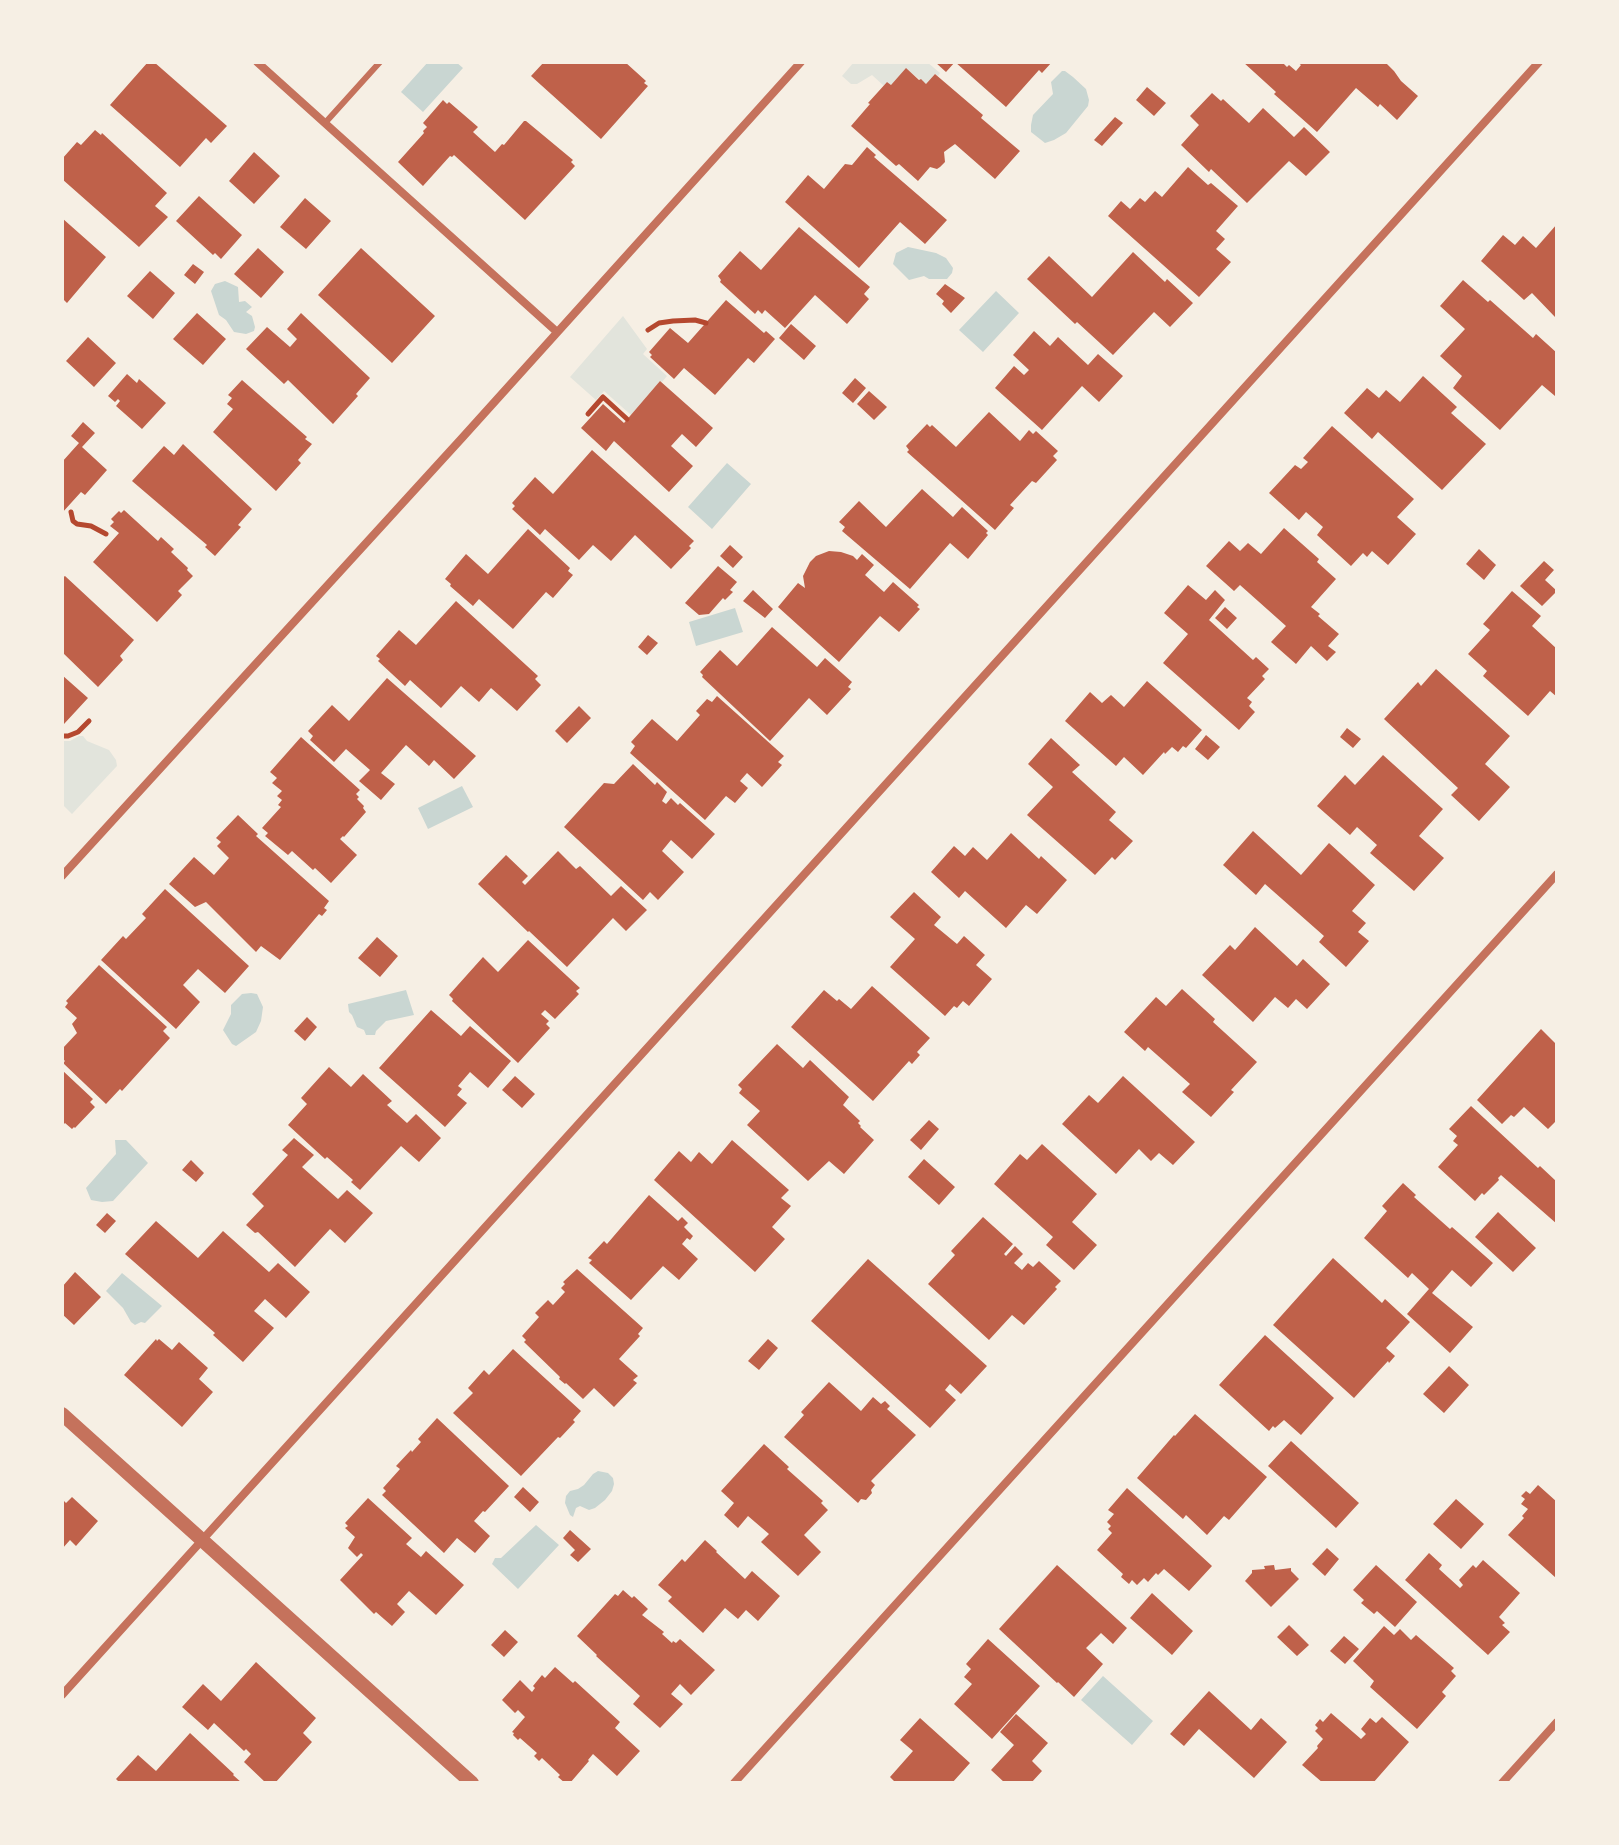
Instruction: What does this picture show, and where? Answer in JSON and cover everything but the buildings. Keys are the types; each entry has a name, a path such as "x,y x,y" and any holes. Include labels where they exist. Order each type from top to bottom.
{"street":[{"path":"257,62 557,332"},
{"path":"62,876 801,62"},
{"path":"62,1695 1539,62"},
{"path":"734,1783 1557,874"},
{"path":"62,1414 472,1783"},
{"path":"1502,1783 1557,1722"}],"lane":[{"path":"325,123 380,62"}],"path":[{"path":"648,330 659,323 673,321 706,323"},
{"path":"588,414 603,397 627,419"},
{"path":"71,512 77,524 91,526 106,534"},
{"path":"62,736 78,732 89,721"}],"shaded area":[{"path":"428,62 456,62 463,68 423,112 401,92"},
{"path":"854,62 927,62 940,73 926,84 906,69 891,85 887,82 884,86 872,75 851,84 842,76"},
{"path":"1062,71 1086,89 1088,106 1066,133 1045,143 1031,132 1033,115 1053,94 1051,82"},
{"path":"908,247 946,258 953,268 952,273 947,279 924,276 909,280 893,264 896,253"},
{"path":"225,281 238,287 239,302 245,301 252,307 246,312 252,316 254,331 246,334 234,332 219,315 211,291 215,284"},
{"path":"996,291 1019,313 983,352 959,330"},
{"path":"623,316 647,349 643,354 667,376 631,415 604,391 596,400 570,377"},
{"path":"727,463 751,484 712,529 688,507"},
{"path":"735,608 743,632 696,646 689,622"},
{"path":"79,736 109,750 117,766 72,814 62,804 62,741"},
{"path":"462,786 473,807 428,829 418,808"},
{"path":"406,990 414,1015 386,1021 375,1035 366,1035 364,1030 357,1027 348,1004"},
{"path":"242,994 257,994 263,1007 261,1021 256,1032 236,1046 223,1030 231,1014 231,1005"},
{"path":"115,1140 126,1140 148,1163 113,1201 91,1200 86,1188 116,1154"},
{"path":"122,1273 162,1306 145,1323 135,1325 131,1322 123,1308 106,1291"},
{"path":"598,1471 608,1473 613,1478 612,1491 595,1508 576,1508 573,1517 565,1503 566,1496 584,1485"},
{"path":"536,1525 559,1545 518,1589 492,1564 495,1558 501,1558"},
{"path":"1103,1676 1153,1721 1132,1745 1081,1700"}]}
